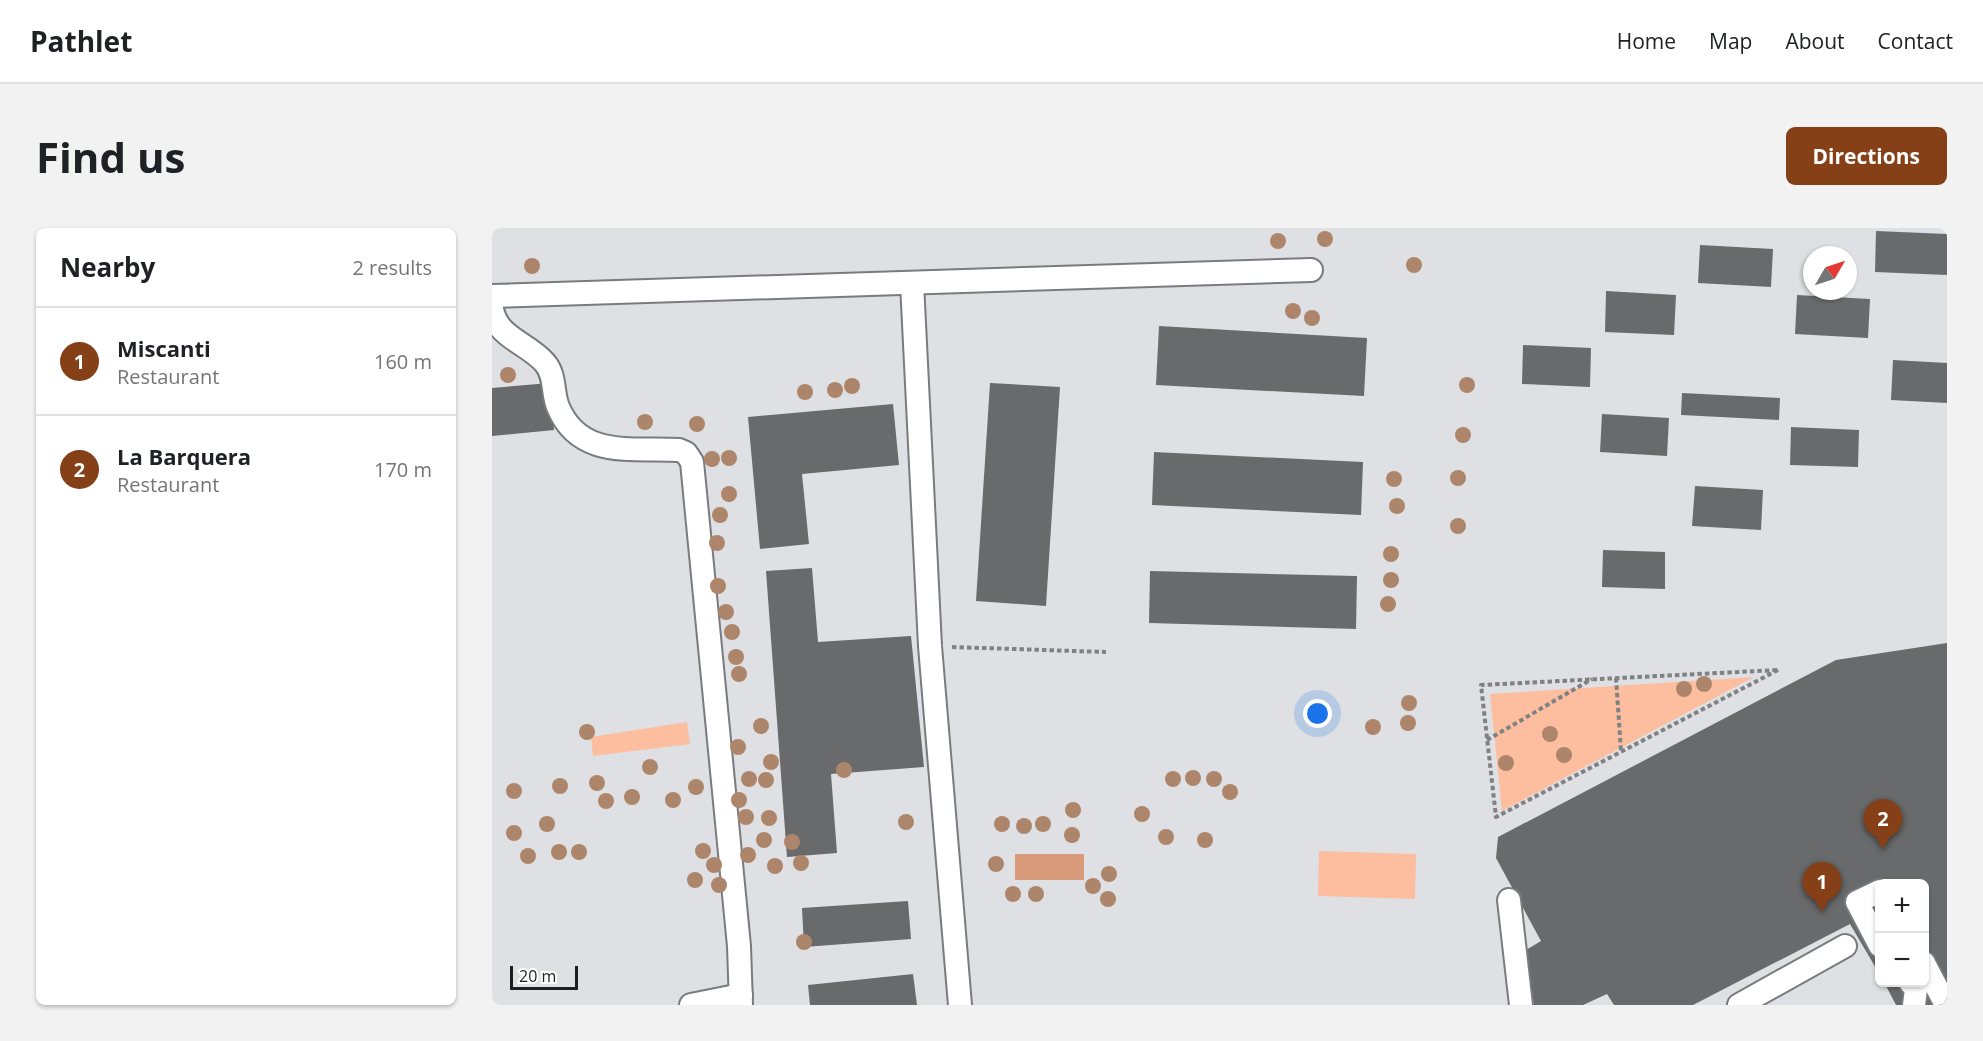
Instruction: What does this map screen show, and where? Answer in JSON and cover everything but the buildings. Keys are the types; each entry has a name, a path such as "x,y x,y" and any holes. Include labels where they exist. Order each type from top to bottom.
{"lane":[{"path":"492,296 1311,270"},
{"path":"912,283 930,646 960,1005"},
{"path":"492,309 495,323 545,363 552,377 556,406 574,431 586,440 615,449 680,450 686,453 692,462 739,946 741,1000 690,1005"},
{"path":"1875,893 1857,902 1875,936"},
{"path":"1509,900 1521,1005"},
{"path":"1739,1005 1845,946"},
{"path":"1929,973 1946,1005"},
{"path":"1914,1005 1915,987"}],"path":[{"path":"930,646 1106,652"},
{"path":"1778,670 1496,817 1481,685 1592,679 1616,678 1778,670"},
{"path":"1616,678 1621,751"},
{"path":"1487,740 1592,679"}],"shaded area":[{"path":"1754,677 1502,811 1490,694"},
{"path":"687,722 690,744 593,756 591,737"},
{"path":"1319,851 1416,854 1415,899 1318,896"},
{"path":"1015,854 1084,854 1084,880 1015,880"}],"place":[{"name":"La Barquera","path":"1883,849"},
{"name":"Miscanti","path":"1822,912"}]}
